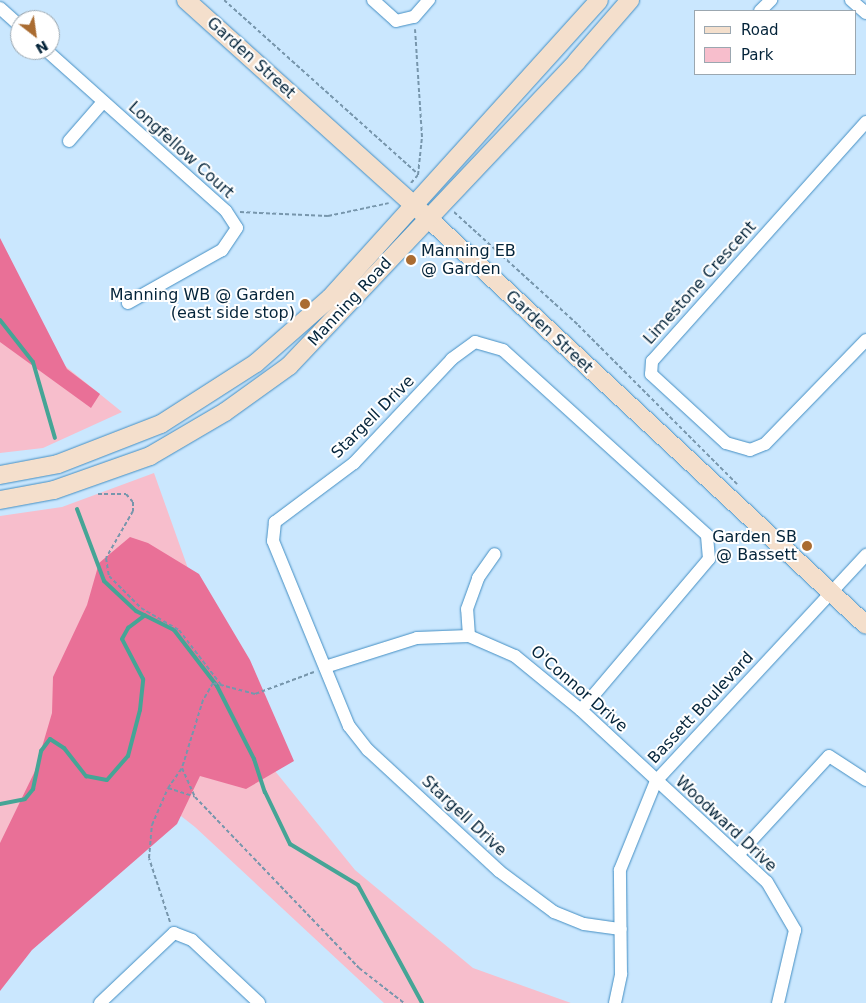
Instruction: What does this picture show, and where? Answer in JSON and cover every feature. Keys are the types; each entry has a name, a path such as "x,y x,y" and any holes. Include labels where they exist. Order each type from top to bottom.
{"main road":[{"name":"Garden Street","path":"186,0 412,204 866,625"},
{"name":"Manning Road","path":"0,475 58,464 161,424 256,363 330,298 412,204 599,0"},
{"name":"Manning Road","path":"0,500 54,490 150,456 225,412 289,366 443,203 630,0"}],"street":[{"path":"373,0 396,20 414,17 429,0"},
{"path":"761,10 771,0"},
{"path":"851,0 866,13"},
{"path":"0,8 10,17"},
{"name":"Longfellow Court","path":"57,60 226,211 237,228 222,250 128,303"},
{"path":"69,141 103,102"},
{"name":"Limestone Crescent","path":"866,122 652,361 651,374 726,443 750,450 765,444 866,340"},
{"name":"Stargell Drive","path":"581,710 709,559 706,535 503,350 475,342 452,359 354,463 275,522 273,541 349,726 368,750 499,871 554,912 584,924 621,929"},
{"path":"469,636 467,609 478,578 496,554"},
{"name":"Bassett Boulevard","path":"615,1003 621,974 620,870 656,781 866,555"},
{"name":"O'Connor Drive","path":"325,667 417,638 469,636 515,656 581,710 656,781"},
{"path":"738,855 829,756 866,780"},
{"name":"Woodward Drive","path":"656,781 767,882 795,930 778,1003"},
{"path":"100,1003 174,933 192,940 259,1003"}],"path":[{"path":"224,0 418,174 427,188"},
{"path":"443,203 578,325 738,485"},
{"path":"98,494 116,497 126,494 133,502 133,511 106,558 109,576 141,608 179,630 222,686"},
{"path":"174,933 149,858 152,825 168,788 182,768 203,700 213,684 255,694 325,667"},
{"path":"182,768 196,797 359,968 404,1003"},
{"path":"168,788 196,797"}],"green space":[{"path":"0,289 59,361 122,412 43,448 0,453"},
{"path":"154,473 221,661 275,771 355,870 473,968 571,1003 384,1003 195,827 158,798 0,967 0,516 62,507"}],"shaded area":[{"path":"0,238 67,369 100,394 91,408 0,342"},
{"path":"130,537 148,543 199,574 250,660 294,761 246,789 200,776 177,824 32,950 0,991 0,843 35,771 52,713 53,677 87,605 99,563"}],"waterway":[{"path":"0,320 33,362 55,438"},
{"path":"77,509 104,581 136,611 174,630 217,686 254,759 265,792 290,844 358,885 422,1003"},
{"path":"0,804 25,799 33,789 41,751 50,739 64,748 86,776 107,780 128,756 140,710 143,679 122,639 128,628 145,615"}],"place":[{"name":"Manning EB @ Garden","path":"411,260"},
{"name":"Manning WB @ Garden (east side stop)","path":"305,304"},
{"name":"Garden SB @ Bassett","path":"807,546"}]}
